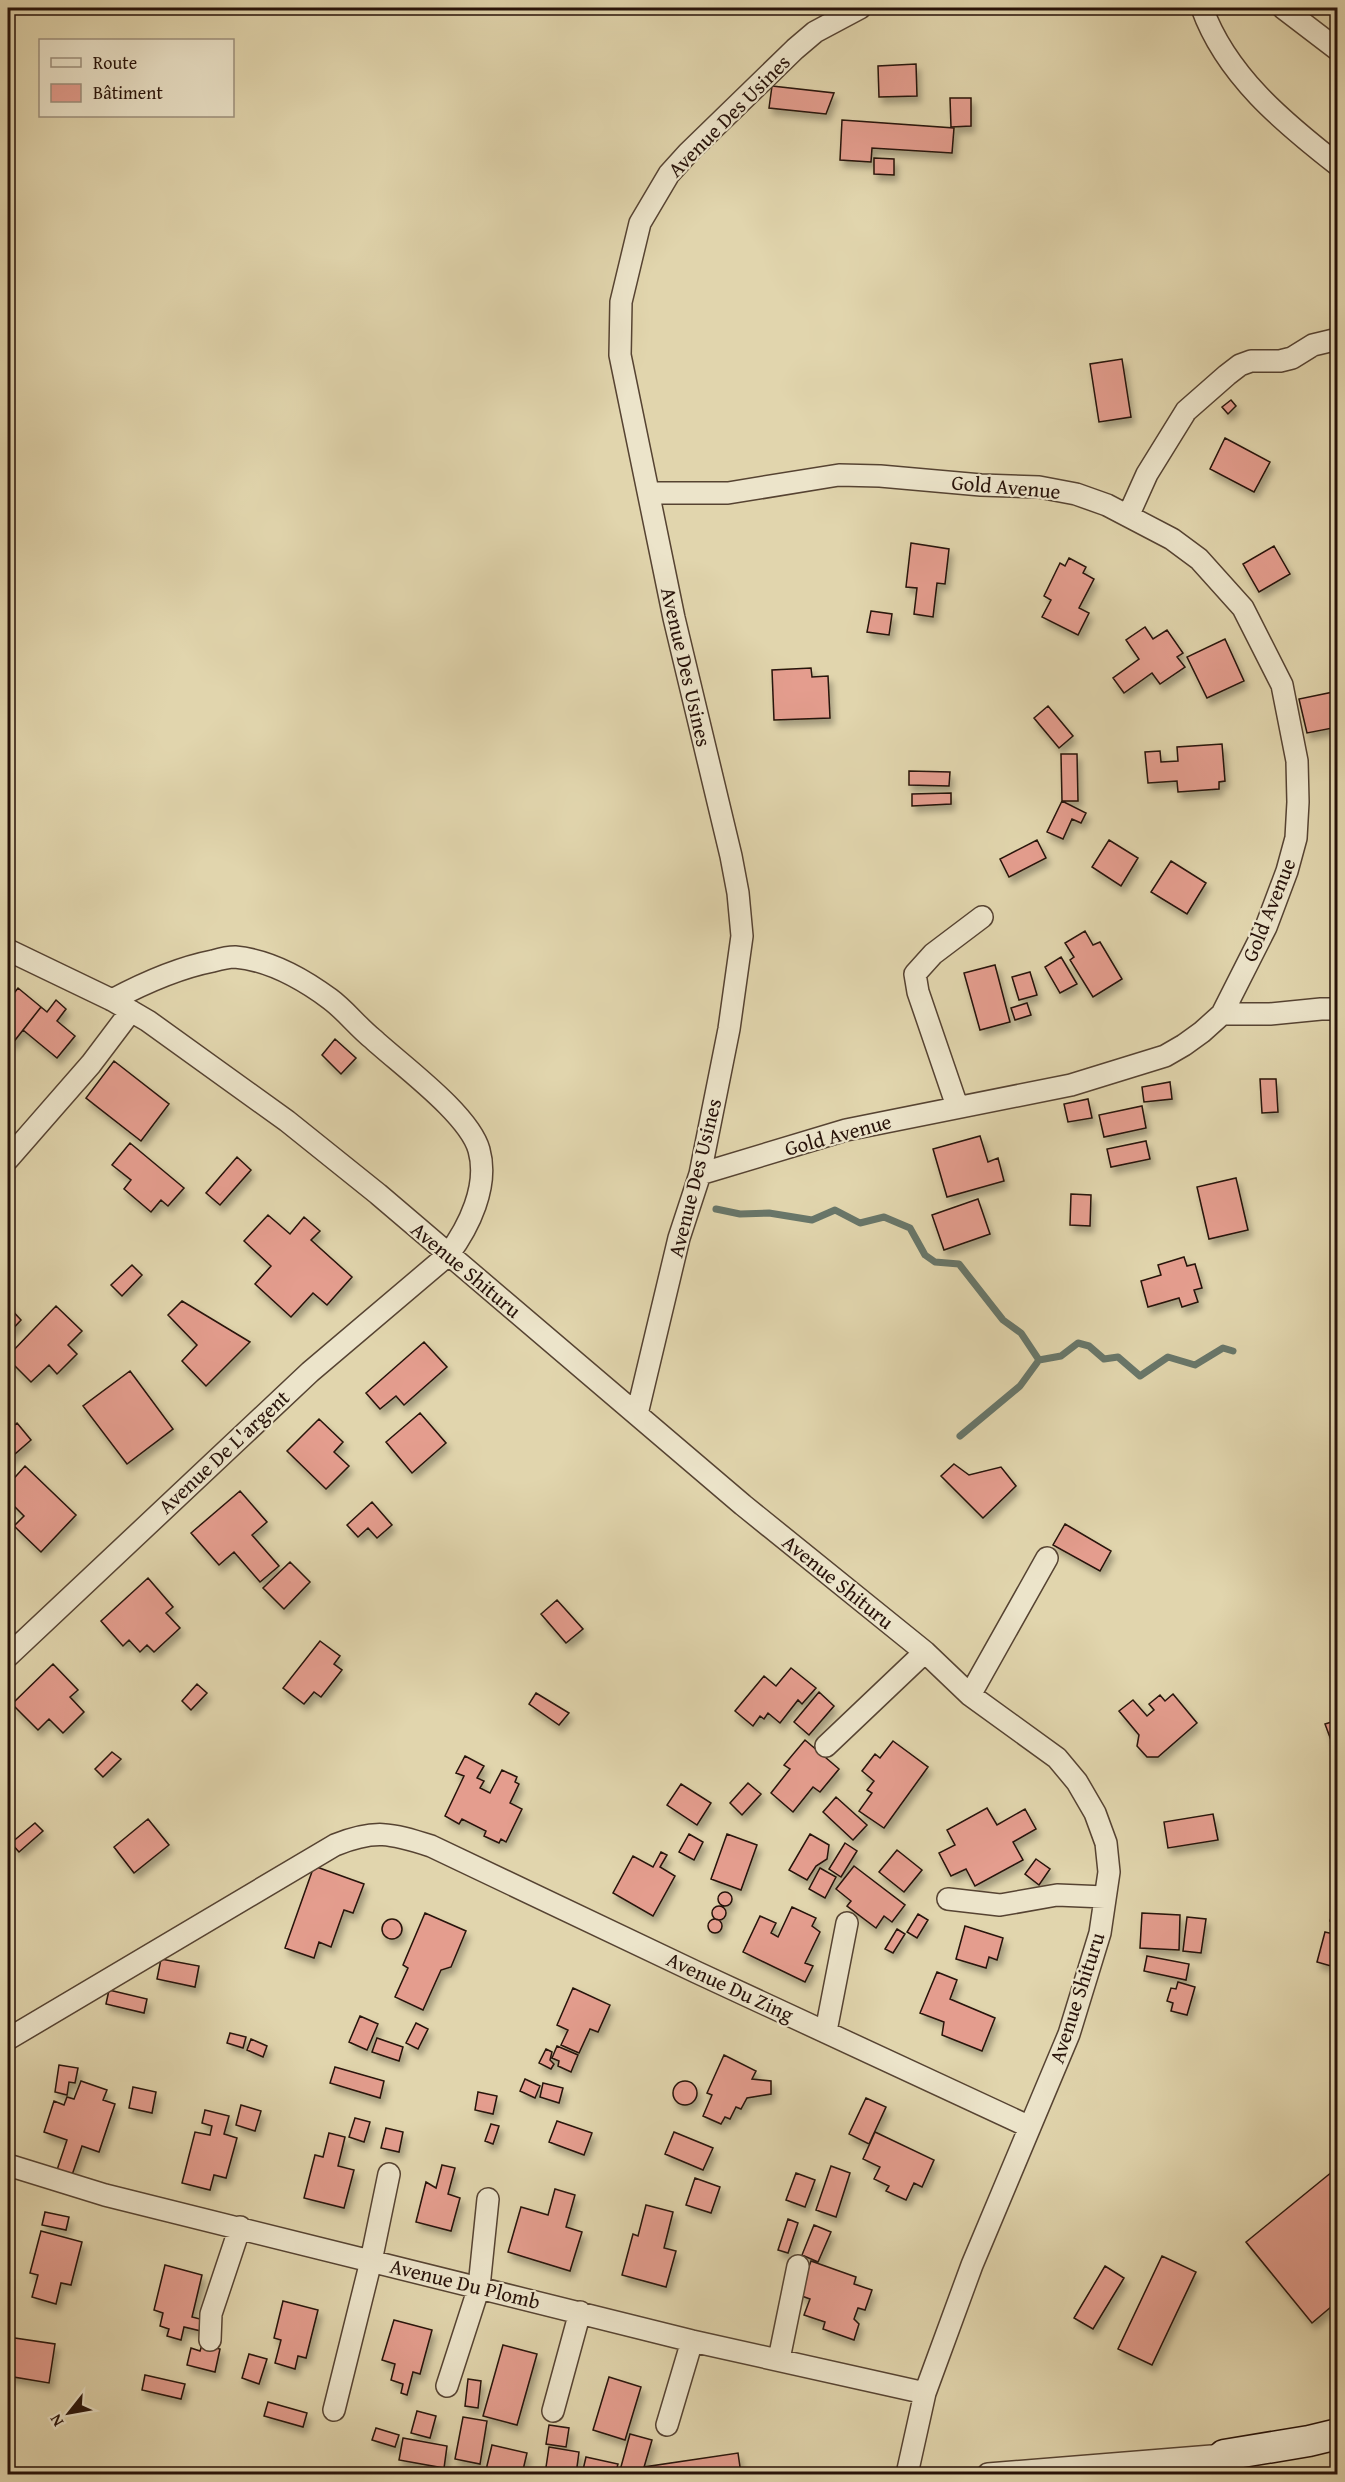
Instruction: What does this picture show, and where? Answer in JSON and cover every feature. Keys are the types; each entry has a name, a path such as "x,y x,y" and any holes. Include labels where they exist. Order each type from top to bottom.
{"street":[{"name":"Avenue Des Usines","path":"637,1414 679,1238 700,1174 729,1029 742,936 738,893 731,856 674,618 620,355 621,302 640,223 669,174 774,68 815,33 860,8"},
{"path":"1202,8 1228,58 1273,112 1338,165"},
{"path":"1283,8 1338,50"},
{"path":"1129,514 1147,474 1186,411 1227,375 1240,365 1251,361 1280,361 1292,358 1313,345 1338,339"},
{"name":"Gold Avenue","path":"649,493 728,493 838,475 880,476 981,485 1039,487 1076,494 1129,514 1172,539 1199,559 1243,608 1282,685 1296,761 1298,802 1296,838 1287,871 1266,927 1222,1014 1203,1032 1165,1056 1071,1085 846,1130 700,1174"},
{"path":"957,1106 918,992 915,974 933,954 982,917"},
{"name":"Avenue Shituru","path":"8,950 112,1000 148,1021 287,1121 378,1194 743,1505 925,1653 970,1695 1057,1758 1077,1782 1095,1813 1106,1843 1109,1872 1100,1933 1069,2034 972,2265 925,2393 907,2475"},
{"name":"Avenue De L'argent","path":"8,1656 310,1372 448,1255 464,1234 480,1180 479,1150 470,1131 420,1080 330,999 285,972 256,961 233,957 170,972 112,1000"},
{"path":"1222,1014 1270,1014 1321,1008 1338,1010"},
{"path":"8,1159 91,1064 131,1011"},
{"path":"970,1695 1047,1558"},
{"path":"826,1746 925,1653"},
{"name":"Avenue Du Zing","path":"8,2039 335,1845 358,1836 376,1833 405,1837 431,1846 1030,2127"},
{"path":"948,1899 1000,1905 1057,1895 1105,1897"},
{"path":"826,2031 847,1923"},
{"name":"Avenue Du Plomb","path":"8,2165 105,2195 692,2341 925,2393"},
{"path":"334,2410 371,2261 389,2174"},
{"path":"447,2386 479,2287 488,2199"},
{"path":"210,2340 211,2314 240,2227"},
{"path":"779,2359 798,2266"},
{"path":"553,2411 580,2312"},
{"path":"667,2425 692,2341"},
{"path":"988,2475 1215,2465 1338,2434"}],"building":[{"path":"916,64 917,96 879,97 878,66"},
{"path":"772,86 834,93 826,114 769,108"},
{"path":"950,98 971,98 971,126 951,127"},
{"path":"842,120 954,128 952,153 872,148 871,162 840,160"},
{"path":"874,158 894,159 894,175 874,174"},
{"path":"1122,359 1131,417 1099,422 1090,364"},
{"path":"1231,400 1236,406 1228,414 1222,407"},
{"path":"1225,438 1270,462 1254,492 1210,469"},
{"path":"911,543 949,549 945,584 937,583 933,617 914,614 917,588 906,587"},
{"path":"1274,546 1290,574 1259,592 1243,564"},
{"path":"1069,558 1086,567 1083,573 1094,579 1079,608 1089,613 1078,635 1042,617 1051,600 1044,596 1060,563 1065,566"},
{"path":"871,611 892,614 889,635 867,632"},
{"path":"1145,627 1153,639 1167,630 1183,653 1177,657 1185,667 1160,684 1152,673 1124,693 1113,678 1139,659 1126,640"},
{"path":"1225,639 1244,681 1207,698 1187,657"},
{"path":"811,668 812,677 828,676 830,718 774,720 772,670"},
{"path":"1338,691 1338,727 1307,733 1299,699"},
{"path":"1048,706 1073,736 1059,748 1034,718"},
{"path":"1222,744 1225,781 1219,782 1219,789 1178,792 1177,781 1148,783 1145,752 1160,751 1161,762 1178,761 1177,747"},
{"path":"1061,754 1077,754 1078,801 1062,801"},
{"path":"909,771 950,772 949,786 909,785"},
{"path":"951,793 951,804 912,806 912,794"},
{"path":"1062,801 1086,813 1081,823 1072,819 1063,839 1047,832"},
{"path":"1037,840 1046,858 1009,877 1000,859"},
{"path":"1109,840 1138,858 1121,886 1092,867"},
{"path":"1171,861 1206,883 1187,914 1151,892"},
{"path":"1085,931 1093,945 1100,942 1122,979 1093,997 1070,960 1074,957 1065,943"},
{"path":"1061,957 1077,984 1060,993 1045,967"},
{"path":"995,965 1010,1022 980,1030 964,973"},
{"path":"1030,972 1037,995 1019,1000 1012,977"},
{"path":"18,988 41,1007 12,1044 8,1040 8,1001"},
{"path":"56,1000 66,1009 57,1021 75,1036 57,1058 23,1030 41,1007 47,1012"},
{"path":"1027,1003 1031,1015 1015,1020 1011,1008"},
{"path":"335,1039 356,1058 341,1074 322,1055"},
{"path":"114,1061 169,1104 141,1141 86,1098"},
{"path":"1260,1079 1276,1079 1278,1112 1262,1113"},
{"path":"1170,1082 1172,1099 1144,1102 1142,1087"},
{"path":"1088,1099 1092,1118 1068,1122 1064,1104"},
{"path":"1142,1106 1146,1128 1104,1137 1099,1115"},
{"path":"980,1136 988,1162 998,1158 1004,1181 947,1197 933,1149"},
{"path":"1146,1141 1150,1159 1111,1167 1107,1149"},
{"path":"130,1143 184,1188 168,1206 161,1200 151,1212 124,1189 131,1180 112,1165"},
{"path":"237,1157 251,1170 220,1205 206,1193"},
{"path":"1236,1178 1248,1230 1209,1239 1197,1187"},
{"path":"1071,1194 1091,1195 1090,1226 1070,1225"},
{"path":"978,1199 990,1234 944,1250 932,1215"},
{"path":"268,1215 290,1234 304,1217 320,1231 311,1240 352,1277 327,1305 313,1293 291,1317 255,1284 271,1266 244,1241"},
{"path":"1184,1257 1187,1266 1195,1264 1202,1288 1194,1290 1198,1302 1182,1307 1179,1298 1148,1307 1141,1281 1161,1275 1158,1265"},
{"path":"132,1265 142,1275 122,1296 111,1285"},
{"path":"182,1301 250,1342 206,1386 182,1361 197,1345 168,1315"},
{"path":"8,1306 21,1320 8,1334"},
{"path":"56,1306 82,1331 68,1345 77,1354 57,1374 49,1365 31,1382 8,1359 8,1356"},
{"path":"424,1342 447,1367 404,1405 396,1396 380,1409 366,1393"},
{"path":"130,1371 173,1429 127,1464 83,1406"},
{"path":"420,1413 446,1443 412,1473 386,1442"},
{"path":"319,1419 343,1442 334,1452 349,1466 326,1489 287,1451"},
{"path":"17,1423 31,1440 8,1460 8,1431"},
{"path":"954,1464 969,1475 1001,1467 1016,1486 983,1518 941,1476"},
{"path":"25,1466 76,1515 41,1552 14,1526 24,1516 8,1500 8,1485"},
{"path":"240,1491 267,1522 252,1535 279,1566 260,1582 234,1552 219,1565 191,1533"},
{"path":"372,1502 392,1525 377,1538 368,1528 358,1537 347,1525"},
{"path":"1065,1524 1111,1551 1100,1571 1053,1545"},
{"path":"290,1562 310,1582 284,1609 263,1588"},
{"path":"148,1578 173,1607 166,1613 180,1628 154,1652 147,1645 140,1652 129,1640 123,1646 101,1621"},
{"path":"557,1600 583,1629 566,1643 541,1614"},
{"path":"320,1641 340,1656 334,1664 342,1670 321,1697 314,1692 304,1704 283,1688"},
{"path":"53,1664 78,1690 70,1697 84,1712 63,1733 49,1719 38,1730 12,1704"},
{"path":"791,1668 816,1688 802,1704 798,1700 780,1723 768,1713 764,1719 760,1716 753,1726 735,1711 764,1676 776,1686"},
{"path":"197,1684 207,1693 191,1710 182,1701"},
{"path":"819,1692 834,1706 809,1735 794,1722"},
{"path":"536,1693 569,1713 559,1725 529,1704"},
{"path":"1173,1694 1197,1723 1158,1757 1147,1757 1137,1746 1139,1735 1119,1711 1133,1700 1147,1716 1154,1710 1149,1704 1160,1695 1165,1701"},
{"path":"1338,1720 1338,1759 1325,1724"},
{"path":"805,1740 839,1769 820,1792 813,1787 793,1812 771,1793 790,1769 784,1765"},
{"path":"893,1741 928,1767 884,1828 859,1811 872,1793 867,1790 874,1781 862,1771 875,1754 880,1758"},
{"path":"112,1752 121,1759 103,1777 95,1769"},
{"path":"465,1756 484,1766 477,1778 484,1781 480,1788 490,1793 502,1770 517,1777 515,1782 519,1784 510,1803 522,1809 506,1842 501,1839 499,1843 484,1836 486,1831 462,1819 459,1824 445,1816 464,1776 456,1773"},
{"path":"748,1783 761,1794 742,1815 730,1803"},
{"path":"681,1784 711,1803 697,1825 667,1805"},
{"path":"836,1797 867,1825 853,1840 823,1812"},
{"path":"987,1808 997,1825 1025,1809 1036,1829 1013,1842 1023,1860 975,1886 966,1869 951,1876 939,1853 955,1845 947,1830"},
{"path":"1213,1814 1218,1840 1168,1848 1164,1822"},
{"path":"148,1819 169,1845 134,1873 114,1847"},
{"path":"35,1823 43,1831 19,1852 11,1843"},
{"path":"689,1834 703,1842 694,1860 679,1852"},
{"path":"727,1834 757,1845 741,1890 711,1879"},
{"path":"810,1834 829,1845 827,1859 816,1866 807,1880 789,1870"},
{"path":"845,1843 857,1851 841,1877 829,1869"},
{"path":"897,1850 922,1870 904,1892 879,1872"},
{"path":"661,1852 667,1855 660,1867 675,1876 653,1916 613,1893 633,1856 653,1867"},
{"path":"1036,1859 1050,1869 1039,1885 1025,1874"},
{"path":"314,1866 364,1884 353,1913 344,1910 331,1947 319,1942 314,1958 285,1948"},
{"path":"854,1866 905,1905 892,1922 884,1916 876,1928 847,1906 851,1901 836,1889"},
{"path":"820,1868 836,1877 825,1898 809,1889"},
{"path":"725,1892 730,1894 732,1899 730,1904 725,1906 720,1904 718,1899 720,1894"},
{"path":"1338,1897 1338,1923 1330,1921"},
{"path":"719,1906 724,1908 726,1913 724,1918 719,1920 714,1918 712,1913 714,1908"},
{"path":"792,1907 816,1918 812,1926 820,1932 805,1963 813,1966 805,1982 743,1952 760,1916 776,1923 771,1933 778,1937"},
{"path":"425,1913 466,1931 451,1967 441,1970 423,2010 395,1997 408,1968 403,1965"},
{"path":"1142,1913 1180,1915 1179,1950 1140,1948"},
{"path":"918,1914 928,1920 917,1938 907,1932"},
{"path":"1187,1917 1206,1919 1201,1953 1183,1951"},
{"path":"392,1919 399,1922 402,1929 399,1936 392,1939 385,1936 382,1929 385,1922"},
{"path":"715,1919 720,1921 722,1926 720,1931 715,1933 710,1931 708,1926 710,1921"},
{"path":"965,1926 1003,1938 997,1960 989,1957 986,1968 956,1959"},
{"path":"897,1929 905,1934 893,1953 885,1949"},
{"path":"1325,1932 1338,1935 1338,1968 1317,1962"},
{"path":"1147,1956 1189,1964 1186,1980 1144,1971"},
{"path":"161,1959 199,1966 195,1987 157,1979"},
{"path":"937,1972 957,1980 950,1999 995,2018 982,2051 942,2035 944,2022 920,2013"},
{"path":"1178,1982 1195,1987 1187,2015 1171,2011 1173,2003 1167,2001 1171,1988 1176,1989"},
{"path":"573,1988 610,2005 598,2032 590,2029 579,2053 561,2045 568,2030 557,2025"},
{"path":"109,1990 147,1999 144,2013 106,2004"},
{"path":"360,2016 378,2024 367,2050 349,2042"},
{"path":"416,2023 428,2029 418,2049 406,2043"},
{"path":"230,2033 246,2037 243,2048 227,2043"},
{"path":"377,2038 403,2047 399,2061 372,2052"},
{"path":"251,2039 267,2046 263,2057 247,2050"},
{"path":"557,2046 578,2055 571,2072 558,2066 559,2061 552,2058"},
{"path":"546,2049 552,2052 550,2060 554,2064 551,2069 539,2063"},
{"path":"724,2055 756,2071 752,2079 771,2081 771,2094 747,2098 741,2109 736,2107 730,2119 725,2117 721,2124 703,2116 712,2095 707,2093"},
{"path":"59,2065 78,2068 75,2083 69,2082 67,2095 55,2092"},
{"path":"335,2067 384,2081 380,2098 330,2083"},
{"path":"525,2079 540,2086 535,2098 520,2091"},
{"path":"81,2081 107,2090 103,2100 115,2104 99,2152 82,2146 72,2175 57,2170 67,2140 44,2132 54,2101 64,2105 67,2097 74,2099"},
{"path":"685,2081 690,2082 696,2088 696,2098 690,2104 685,2105 680,2104 674,2098 673,2093 674,2088 680,2082"},
{"path":"543,2083 563,2088 559,2103 540,2097"},
{"path":"133,2087 156,2092 152,2113 129,2108"},
{"path":"478,2092 497,2096 493,2114 475,2110"},
{"path":"866,2098 886,2107 869,2144 849,2134"},
{"path":"241,2105 261,2111 255,2131 236,2125"},
{"path":"205,2110 229,2116 224,2134 237,2138 226,2178 214,2175 210,2190 182,2183 195,2132 210,2135 212,2126 202,2123"},
{"path":"355,2118 370,2122 364,2142 349,2137"},
{"path":"557,2121 592,2133 584,2155 549,2142"},
{"path":"491,2124 499,2126 493,2144 485,2141"},
{"path":"386,2128 403,2132 399,2152 381,2148"},
{"path":"674,2132 713,2148 703,2170 665,2154"},
{"path":"875,2132 934,2160 922,2187 914,2183 906,2200 886,2191 889,2186 874,2179 880,2167 863,2159"},
{"path":"329,2133 345,2137 338,2166 354,2170 344,2208 304,2198 315,2155 323,2157"},
{"path":"442,2165 455,2168 448,2194 460,2198 451,2231 416,2222 426,2182 436,2188"},
{"path":"831,2166 850,2173 836,2217 816,2210"},
{"path":"1338,2167 1338,2301 1312,2323 1246,2242"},
{"path":"796,2173 815,2180 805,2207 786,2200"},
{"path":"695,2178 720,2187 711,2213 686,2205"},
{"path":"555,2189 575,2195 566,2227 582,2232 570,2271 508,2252 521,2207 548,2215"},
{"path":"646,2205 673,2212 664,2248 676,2251 666,2287 622,2275 633,2234 638,2236"},
{"path":"45,2212 69,2217 66,2230 42,2225"},
{"path":"788,2219 798,2223 788,2253 778,2250"},
{"path":"814,2225 831,2232 818,2262 802,2255"},
{"path":"41,2231 82,2242 71,2285 61,2283 56,2304 32,2297 38,2275 30,2273"},
{"path":"1162,2256 1196,2272 1152,2365 1118,2349"},
{"path":"811,2261 856,2277 854,2284 872,2290 865,2310 858,2308 854,2319 859,2324 854,2340 823,2329 825,2322 804,2315 810,2299 799,2295"},
{"path":"165,2265 202,2275 192,2317 204,2320 201,2331 184,2327 181,2340 167,2336 169,2329 160,2326 163,2313 154,2310"},
{"path":"1105,2266 1124,2278 1093,2329 1074,2318"},
{"path":"283,2301 318,2310 306,2358 298,2356 295,2369 275,2363 281,2340 274,2338"},
{"path":"394,2320 432,2330 420,2374 413,2372 407,2395 401,2393 403,2384 391,2380 395,2364 382,2360"},
{"path":"8,2337 55,2344 49,2383 8,2376"},
{"path":"202,2345 220,2349 215,2372 187,2365 191,2348 200,2351"},
{"path":"503,2345 537,2354 517,2425 483,2416"},
{"path":"249,2354 267,2359 259,2384 242,2378"},
{"path":"145,2375 185,2384 181,2399 142,2390"},
{"path":"609,2377 641,2387 625,2440 593,2430"},
{"path":"468,2379 481,2381 478,2408 465,2406"},
{"path":"268,2402 307,2413 303,2427 264,2416"},
{"path":"417,2411 436,2416 430,2438 411,2433"},
{"path":"463,2417 487,2421 480,2464 455,2459"},
{"path":"549,2425 569,2428 566,2447 546,2444"},
{"path":"376,2428 399,2435 395,2447 372,2440"},
{"path":"630,2434 652,2440 642,2474 619,2474"},
{"path":"403,2438 447,2446 444,2468 399,2460"},
{"path":"492,2445 527,2453 522,2474 485,2474"},
{"path":"549,2447 579,2452 576,2474 545,2474"},
{"path":"738,2453 741,2474 645,2474 644,2467"},
{"path":"586,2457 618,2464 615,2474 582,2474"}],"waterway":[{"path":"716,1209 740,1214 769,1213 812,1220 835,1210 860,1223 884,1217 910,1228 925,1255 935,1262 959,1264 1003,1320 1021,1333 1039,1360 1061,1356 1078,1343 1089,1346 1104,1359 1118,1357 1140,1376 1168,1357 1195,1365 1223,1348 1233,1351"},
{"path":"960,1436 1020,1386 1039,1360"}]}
